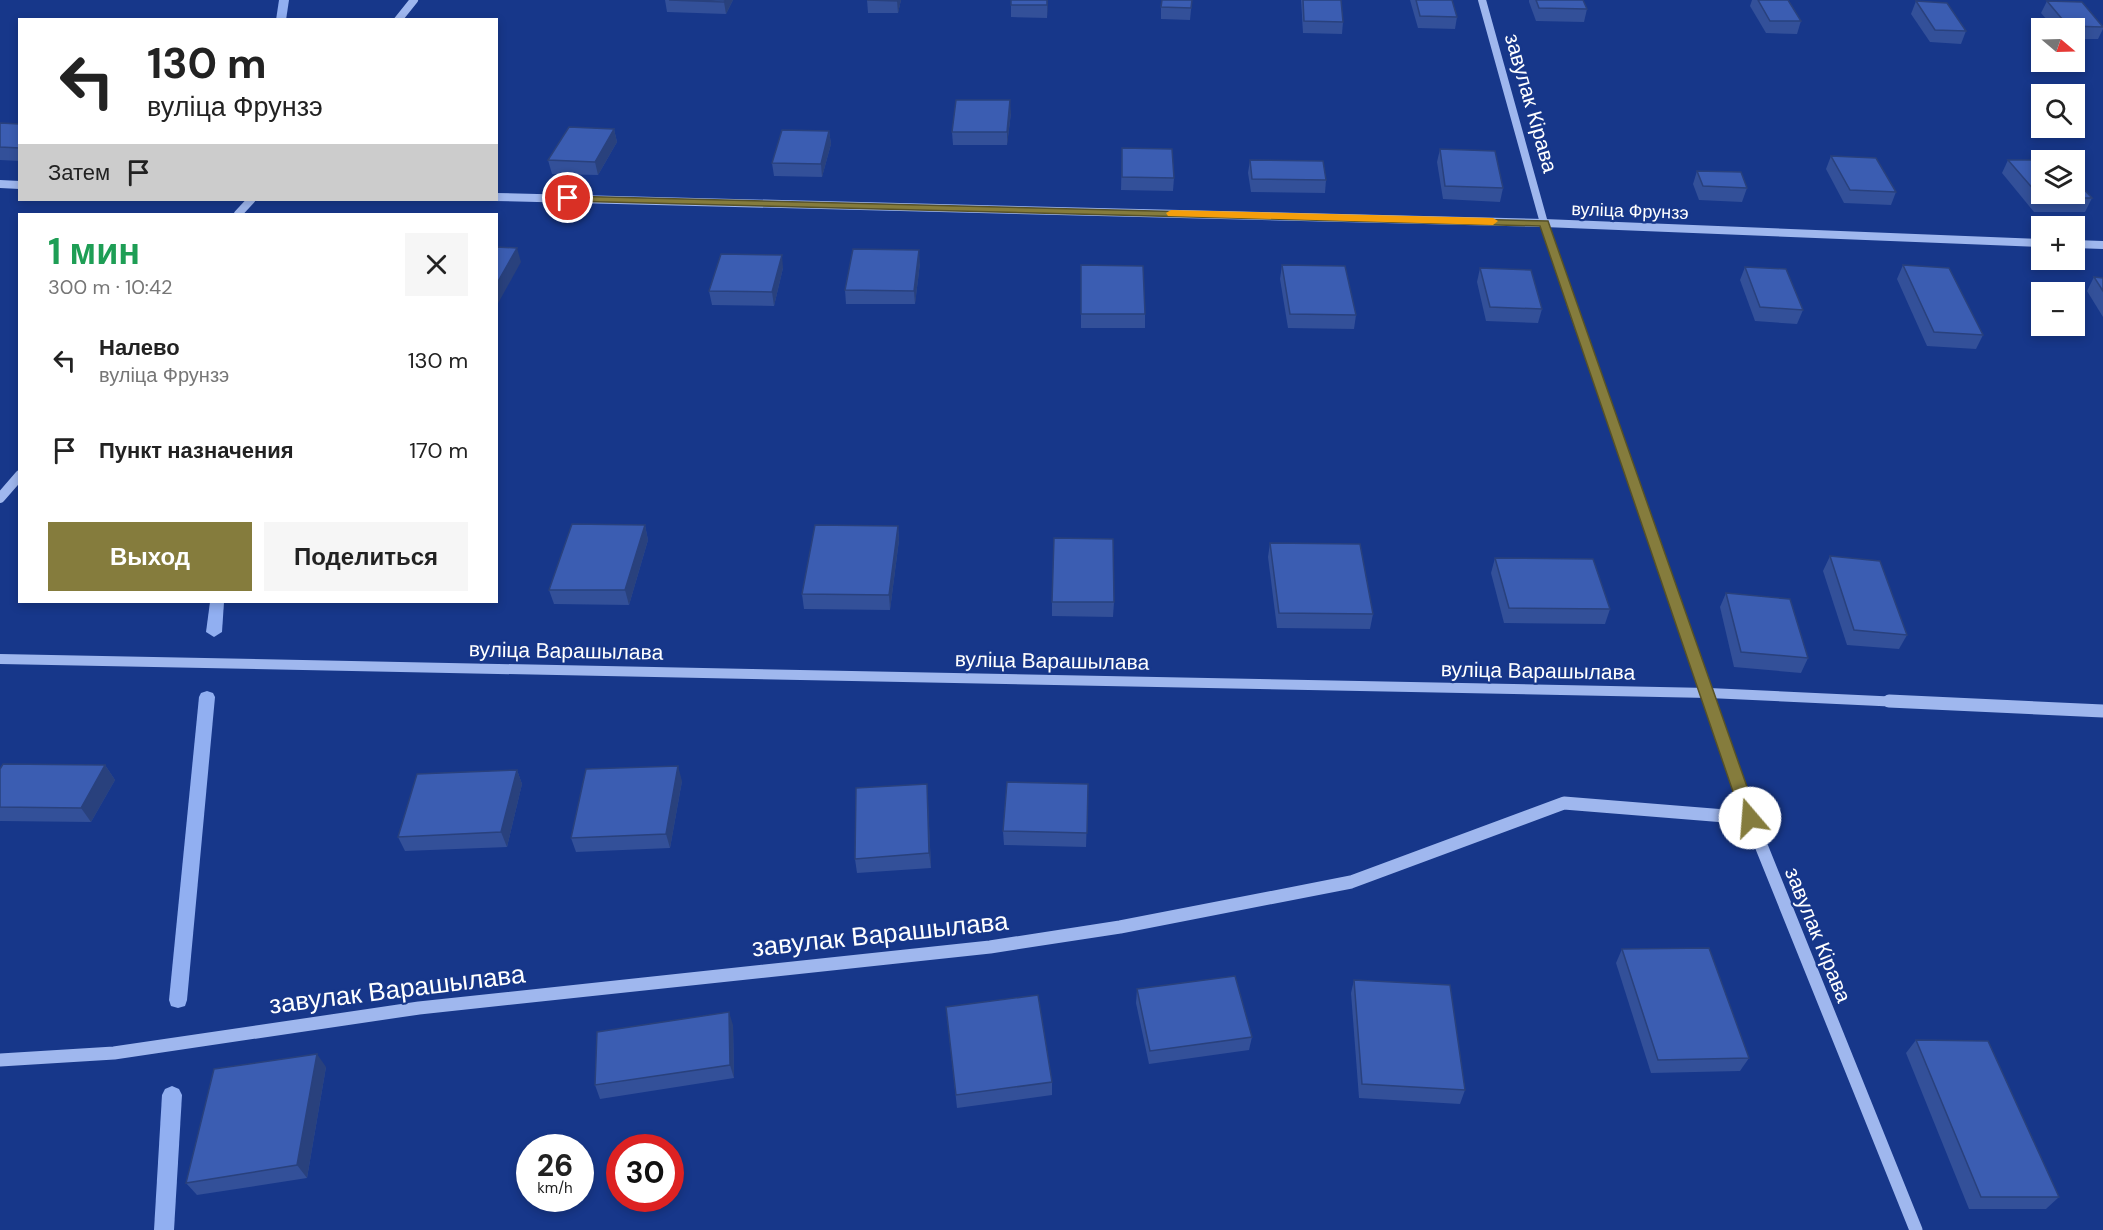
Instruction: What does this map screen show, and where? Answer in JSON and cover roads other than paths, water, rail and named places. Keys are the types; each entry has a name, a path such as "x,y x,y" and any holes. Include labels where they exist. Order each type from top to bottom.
{"street":[{"path":"400,18 414,0"},
{"name":"завулак Кірава","path":"1482,0 1544,223 1709,693 1750,818 1916,1230"},
{"path":"0,184 18,185"},
{"name":"вуліца Фрунзэ","path":"498,196 1544,223 2031,243"},
{"path":"239,213 250,201"},
{"path":"2085,244 2103,245"},
{"path":"0,498 18,477"},
{"name":"вуліца Варашылава","path":"0,660 1709,693 2103,711"},
{"name":"завулак Варашылава","path":"0,1060 114,1053 419,1008 990,947 1120,927 1352,882 1564,803 1750,818"}],"waterway":[{"path":"281,18 284,0"},
{"path":"214,632 217,603"},
{"path":"178,1000 207,697"},
{"path":"164,1230 172,1095"}]}
